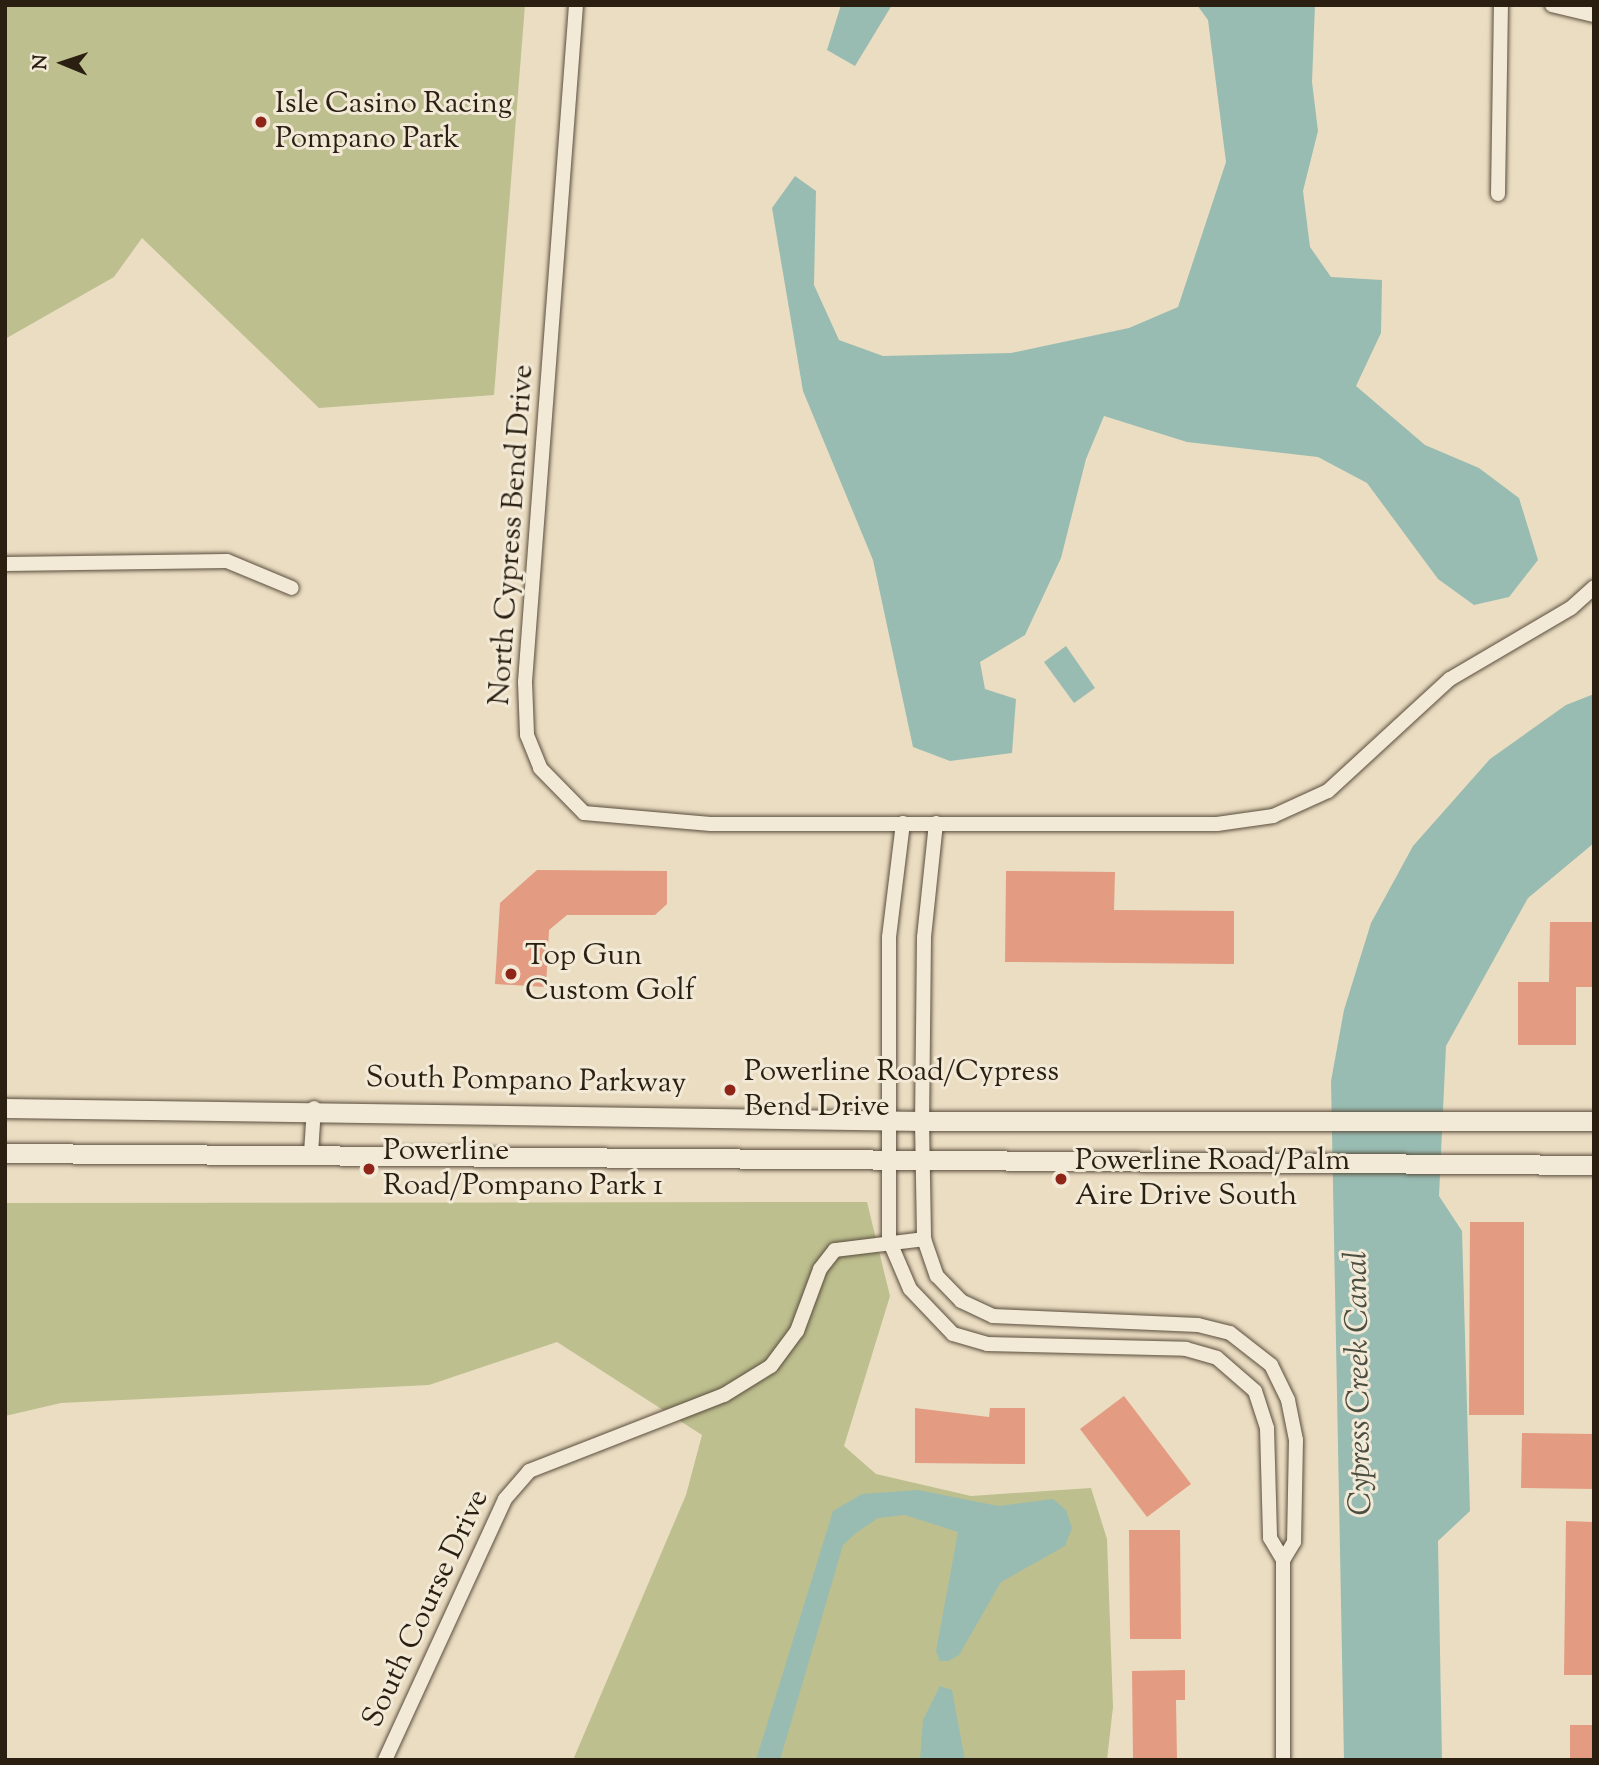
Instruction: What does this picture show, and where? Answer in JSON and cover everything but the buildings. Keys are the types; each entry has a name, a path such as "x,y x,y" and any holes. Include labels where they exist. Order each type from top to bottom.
{"main road":[{"name":"South Pompano Parkway","path":"5,1108 314,1108 884,1121 1594,1121"},
{"path":"5,1153 311,1153 922,1164 1594,1165"}],"street":[{"name":"North Cypress Bend Drive","path":"576,5 525,682 527,735 540,768 568,803 602,819 1217,824 1273,816 1328,791 1450,678 1571,608 1594,587"},
{"path":"1498,194 1501,5"},
{"path":"1552,5 1594,15"},
{"path":"5,564 226,561 292,588"},
{"path":"936,822 924,937 922,1164 924,1239 937,1276 961,1301 993,1316 1198,1325 1230,1333 1271,1365 1288,1400 1296,1440 1294,1542 1283,1560"},
{"path":"903,823 889,937 884,1121 889,1240 910,1289 953,1334 987,1344 1186,1349 1217,1358 1240,1375 1255,1391 1267,1428 1270,1538 1283,1560 1283,1760"},
{"path":"311,1153 314,1108"},
{"name":"South Course Drive","path":"385,1760 505,1499 529,1471 724,1395 771,1366 797,1331 820,1269 835,1250 889,1240 924,1239"}],"green space":[{"name":"Isle Casino Racing Pompano Park","path":"5,5 525,5 494,395 319,408 142,238 114,277 5,339"},
{"path":"867,1202 890,1296 844,1446 876,1474 971,1496 1091,1488 1107,1539 1113,1707 1107,1760 573,1760 686,1495 702,1435 557,1342 429,1385 61,1403 5,1416 5,1203"}],"water":[{"path":"841,5 892,5 855,66 827,50"},
{"path":"1197,5 1315,5 1312,82 1318,131 1303,191 1310,247 1331,277 1382,280 1381,333 1356,386 1425,445 1479,468 1519,498 1538,560 1509,597 1474,605 1438,579 1367,483 1318,457 1187,442 1104,416 1086,459 1061,558 1025,635 980,662 985,689 1016,699 1012,753 950,761 913,747 873,560 803,391 772,208 795,176 816,191 814,285 839,340 883,356 1011,353 1129,328 1178,307 1226,162 1208,20"},
{"path":"1066,646 1095,688 1074,703 1044,662"},
{"name":"Cypress Creek Canal","path":"1594,694 1594,843 1528,898 1446,1046 1439,1196 1462,1231 1470,1511 1438,1541 1442,1760 1344,1760 1331,1081 1344,1010 1371,923 1413,846 1490,759 1566,705"},
{"path":"918,1490 998,1506 1053,1499 1066,1510 1072,1528 1065,1546 1001,1582 959,1655 948,1661 940,1661 936,1651 958,1532 905,1515 878,1518 856,1533 843,1545 780,1760 756,1760 833,1511 862,1494"},
{"path":"940,1686 952,1690 965,1760 920,1760 923,1720"}],"place":[{"name":"Isle Casino Racing Pompano Park","path":"261,122"},
{"name":"Top Gun Custom Golf","path":"511,974"},
{"name":"Powerline Road/Cypress Bend Drive","path":"730,1090"},
{"name":"Powerline Road/Pompano Park 1","path":"369,1169"},
{"name":"Powerline Road/Palm Aire Drive South","path":"1061,1179"}]}
